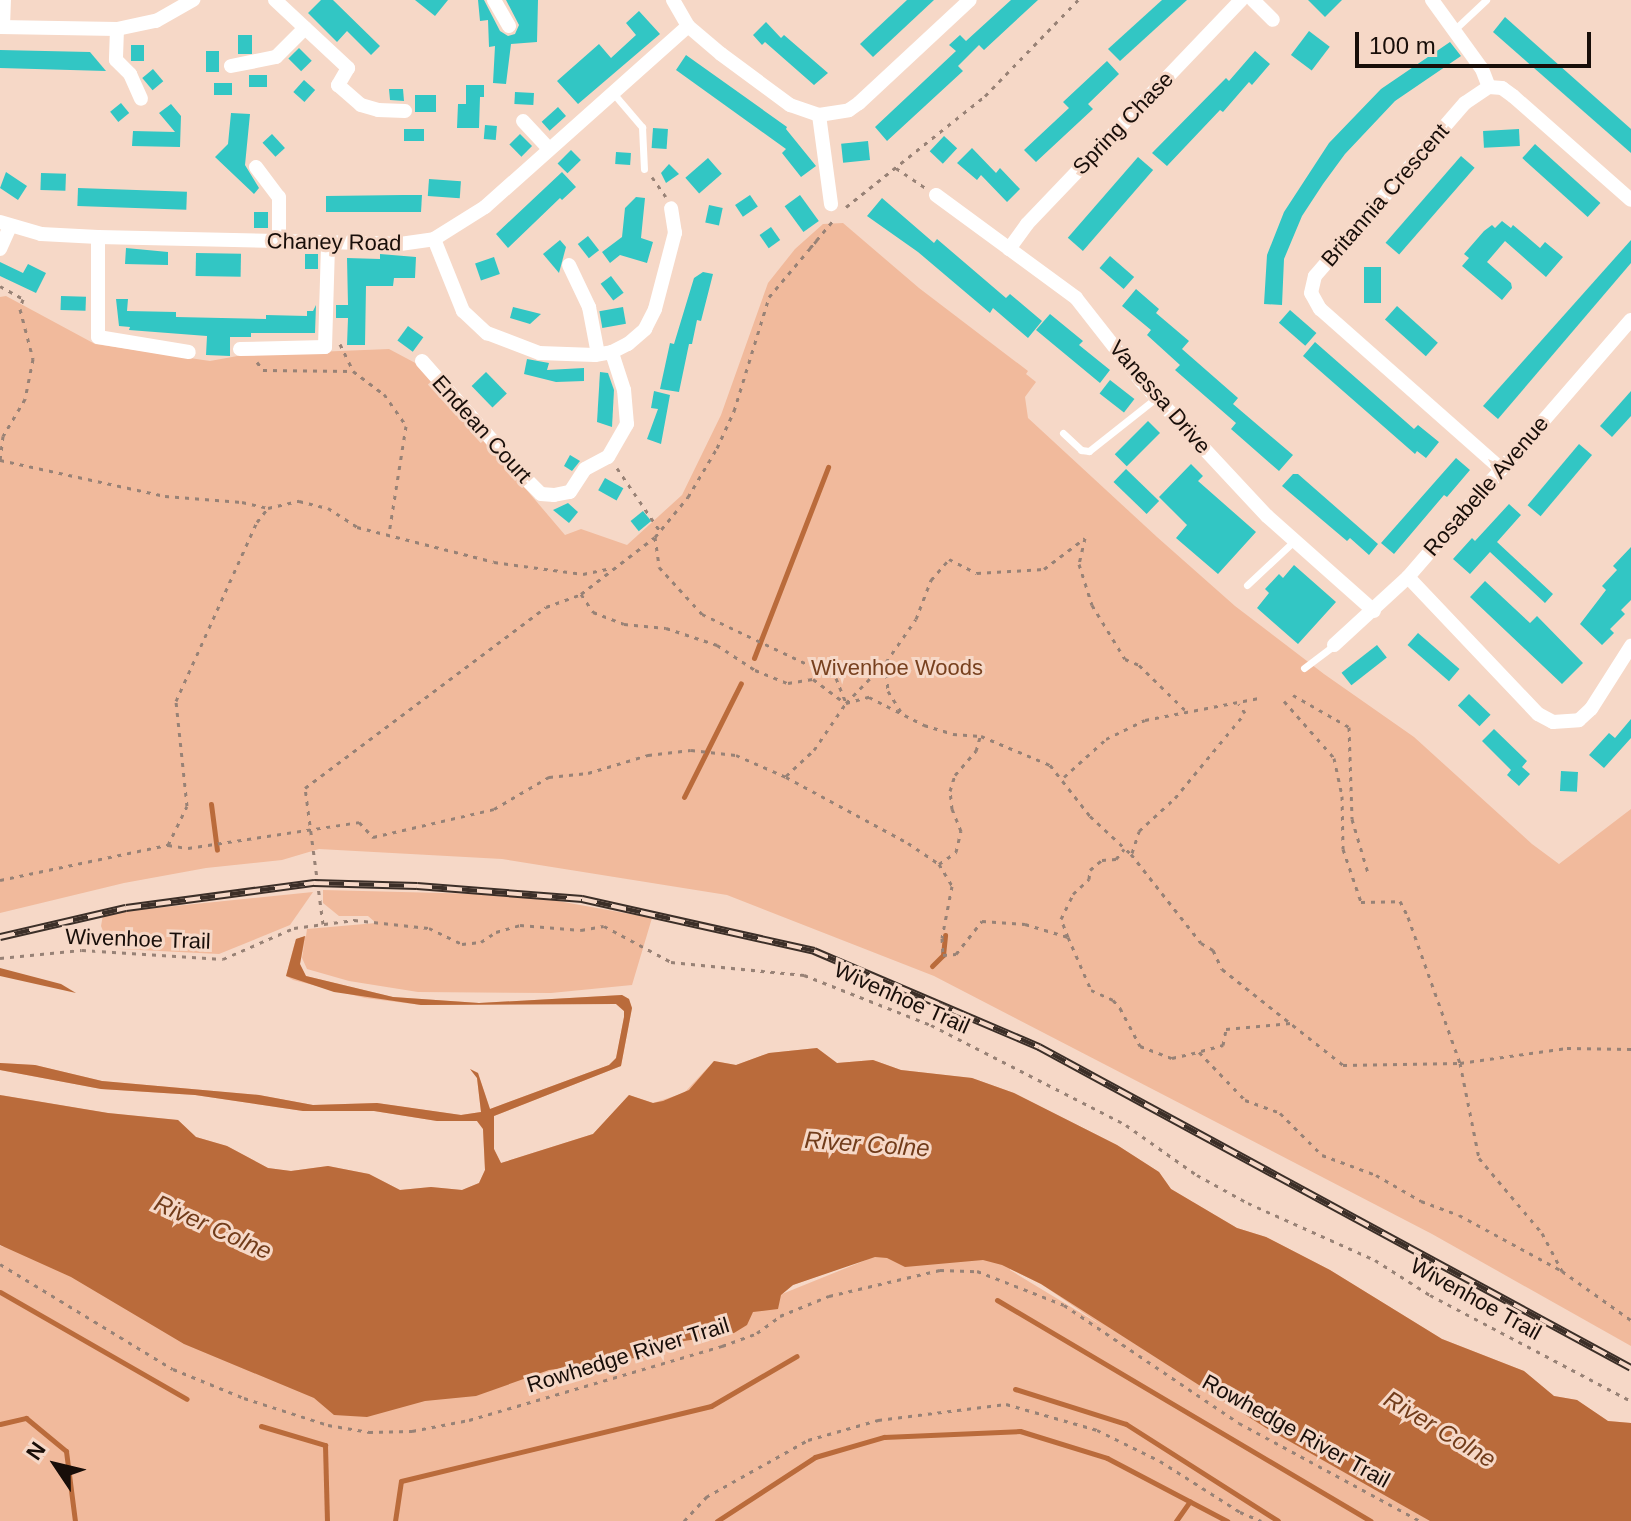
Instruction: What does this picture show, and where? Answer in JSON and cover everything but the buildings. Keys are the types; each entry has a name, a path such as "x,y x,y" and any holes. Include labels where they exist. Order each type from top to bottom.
{"street":[{"path":"4,0 2,27 117,29 156,21 193,0"},
{"path":"275,0 348,68 338,85 361,105 405,111"},
{"path":"494,0 509,26"},
{"path":"673,0 688,26 790,105 819,115 849,110 859,103 967,1"},
{"name":"Spring Chase","path":"1009,249 1027,224 1241,0"},
{"path":"1253,0 1273,20"},
{"path":"1432,0 1482,69 1489,87 1502,88 1513,96 1631,200"},
{"name":"Chaney Road","path":"5,224 41,234 98,237 400,244 434,239 485,207 688,26"},
{"path":"231,66 276,57 305,28"},
{"path":"117,29 116,60 130,74 141,99"},
{"name":"Britannia Crescent","path":"1489,87 1465,103 1323,266 1311,293 1320,309 1500,468"},
{"path":"819,115 836,211"},
{"path":"523,121 549,149"},
{"path":"256,167 279,197 279,241"},
{"name":"Vanessa Drive","path":"936,195 1076,298 1156,398 1294,541 1374,611"},
{"path":"434,239 463,311 487,333 539,353 605,353 645,329 655,309 675,233 671,208"},
{"path":"0,249 5,224"},
{"path":"98,237 98,337 189,352"},
{"path":"246,348 325,347 328,243"},
{"name":"Endean Court","path":"422,361 541,494 570,492 585,469 608,457 627,424 628,411 589,307 569,265"},
{"name":"Rosabelle Avenue","path":"1334,645 1408,577 1631,320"},
{"path":"1408,577 1538,714 1553,722 1579,720 1591,709 1631,646"}],"lane":[{"path":"1454,30 1486,0"},
{"path":"613,93 642,127 644,169"},
{"path":"1063,433 1081,450 1089,451 1156,398"},
{"path":"1247,585 1294,541"},
{"path":"1304,668 1334,645"}],"path":[{"path":"323,924 305,788 546,607 581,594 659,532 688,497 728,424 769,297 817,240 836,211 896,168 985,96 1078,0"},
{"path":"896,168 936,195"},
{"path":"644,169 662,188 671,208"},
{"path":"0,286 23,299 20,309 33,359 25,399 3,436 0,460 165,496 242,502 268,508 299,501 328,508 357,527 494,562 583,574 614,567"},
{"path":"326,340 340,344 353,371 384,394 406,426 389,533"},
{"path":"246,348 263,370 353,371"},
{"path":"608,457 656,523 659,567 683,596 702,614 836,678 846,703"},
{"path":"168,845 187,806 176,701 257,522 268,508"},
{"path":"786,777 814,750 846,703 886,662 916,619 931,580 949,559 977,573 1044,569 1085,538 1079,564 1092,605 1125,659 1139,665 1185,710"},
{"path":"581,594 593,612 624,624 666,628 717,645 755,670 788,683 813,679 846,703"},
{"path":"886,662 888,691 902,713"},
{"path":"1293,695 1349,727 1352,819 1368,873"},
{"path":"846,703 869,697 953,734 983,737 1050,765 1090,816 1131,854 1201,943 1213,950 1222,969 1343,1065 1460,1063 1567,1048 1631,1049"},
{"path":"1063,778 1106,739 1145,720 1259,698"},
{"path":"1284,701 1334,758 1342,796 1343,849 1361,902 1400,901 1437,992 1460,1063 1479,1158 1542,1233 1562,1271"},
{"path":"1131,854 1139,831 1175,798 1245,713 1239,704"},
{"path":"939,864 956,852 961,831 952,809 950,791 955,775 976,751 983,737"},
{"path":"0,880 168,845 188,848 359,822 373,837 494,809 549,777 588,773 648,755 691,750 736,755 786,777 908,843 939,864 952,886 942,938 943,955 956,954 982,921 1025,924 1068,937"},
{"path":"1125,848 1116,859 1102,860 1090,870 1089,879 1073,894 1061,919 1091,990 1113,1000 1120,1008 1140,1046 1172,1058 1223,1045 1226,1029 1291,1023"},
{"name":"Wivenhoe Trail","path":"0,958 82,950 223,959 294,928 354,920 429,928 462,944 481,942 496,932 520,925 581,930 604,926 671,962 804,975 833,983 931,1025 1126,1125 1197,1175 1248,1203 1375,1260 1430,1295 1631,1401"},
{"path":"1199,1052 1245,1100 1280,1113 1322,1155 1376,1175 1421,1201 1459,1215 1562,1271 1631,1320"},
{"name":"Rowhedge River Trail","path":"0,1264 173,1369 244,1398 328,1425 369,1432 412,1431 469,1420 722,1346 757,1333 780,1316 829,1296 940,1270 977,1271 1064,1305 1239,1423 1420,1521"},
{"path":"684,1521 706,1497 808,1440 878,1420 1006,1404 1097,1430 1160,1461 1240,1512 1261,1521"}],"green space":[{"name":"Wivenhoe Woods","path":"843,223 919,288 1028,371 1026,374 1036,382 1025,397 1028,418 1157,537 1235,606 1414,737 1532,844 1559,864 1631,809 1631,1346 1432,1234 934,976 727,895 502,859 319,849 282,860 206,868 124,883 0,913 0,297 6,296 95,344 210,361 243,355 389,349 421,366 565,535 581,529 627,545 682,495 721,415 768,283 795,249 823,224"},
{"path":"323,890 525,895 652,918 632,985 551,993 418,992 349,981 307,969 302,958 305,940 300,964 306,976 393,997 479,1003 622,995 629,999 632,1008 621,1066 494,1116 494,1149 501,1163 593,1134 629,1095 653,1103 684,1093 714,1061 736,1065 769,1053 817,1048 837,1063 873,1060 901,1070 972,1078 1014,1093 1117,1145 1159,1172 1171,1189 1237,1228 1266,1237 1330,1270 1442,1339 1524,1371 1554,1396 1577,1400 1608,1421 1631,1423 1631,1519 1206,1263 499,1241 0,1095 108,1113 178,1120 196,1137 227,1146 268,1168 291,1171 328,1166 369,1174 400,1190 431,1187 462,1190 479,1183 485,1170 483,1129 477,1121 437,1121 374,1111 303,1111 195,1095 101,1089 0,1070 0,1063 35,1065 102,1081 259,1095 313,1105 377,1103 461,1115 481,1112 477,1078 470,1069 478,1073 490,1109 609,1065 616,1059 624,1011 616,1004 421,1005 365,998 286,976 296,939 306,936 307,929 376,923 368,916 339,916 323,903"},
{"path":"313,892 290,925 219,954 119,949 105,936 101,926 103,915 126,911"},
{"path":"868,1187 1554,1521 0,1521 0,1246 5,1247 0,1245 69,1196","holes":["866,1260 782,1294 793,1285","1010,1270 1041,1284 1104,1327"]}],"water":[{"name":"River Colne","path":"305,936 300,964 306,976 393,997 479,1003 622,995 629,999 632,1008 621,1066 494,1116 494,1149 501,1163 593,1134 629,1095 653,1103 663,1101 689,1090 714,1061 736,1065 769,1053 817,1048 837,1063 873,1060 901,1070 972,1078 1014,1093 1117,1145 1159,1172 1171,1189 1237,1228 1266,1237 1330,1270 1442,1339 1524,1371 1554,1396 1577,1400 1608,1421 1631,1423 1631,1521 1430,1521 1266,1428 1041,1284 1002,1265 983,1260 905,1267 887,1258 875,1257 793,1285 781,1295 778,1309 753,1312 747,1325 734,1333 678,1342 649,1356 549,1370 476,1396 425,1401 367,1417 334,1415 314,1398 184,1344 71,1277 0,1245 0,1095 108,1113 178,1120 196,1137 227,1146 268,1168 291,1171 328,1166 369,1174 400,1190 431,1187 462,1190 479,1183 485,1170 483,1129 477,1121 437,1121 374,1111 303,1111 195,1095 101,1089 0,1070 0,1063 35,1065 102,1081 259,1095 313,1105 377,1103 461,1115 481,1112 477,1078 470,1069 478,1073 490,1109 609,1065 616,1058 624,1011 616,1004 421,1005 334,992 286,976 296,939"},
{"path":"0,968 61,984 76,993 0,976"}],"waterway":[{"path":"754,658 828,467"},
{"path":"684,797 741,683"},
{"path":"211,804 217,850"},
{"path":"932,966 943,955 945,935"},
{"path":"0,1292 187,1399"},
{"path":"997,1300 1370,1521"},
{"path":"395,1521 401,1481 711,1406 797,1356"},
{"path":"1015,1389 1126,1424 1278,1521"},
{"path":"0,1424 26,1418 66,1451 75,1521"},
{"path":"261,1426 325,1445 327,1521"},
{"path":"717,1521 815,1457 884,1437 1020,1431 1107,1458 1227,1521"},
{"path":"1176,1521 1190,1501"}],"railway":[{"path":"0,937 126,908 314,883 417,886 582,899 814,951 1039,1047 1631,1368"}]}
